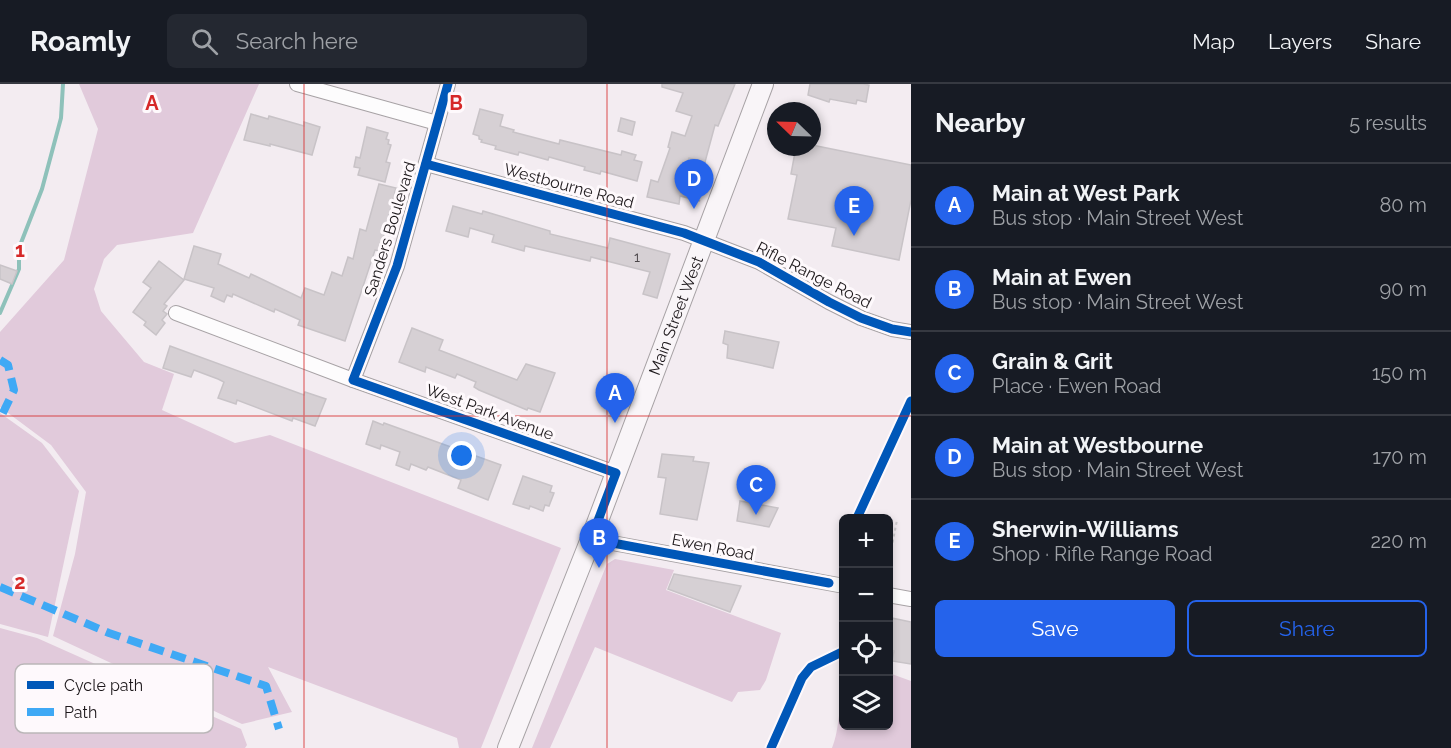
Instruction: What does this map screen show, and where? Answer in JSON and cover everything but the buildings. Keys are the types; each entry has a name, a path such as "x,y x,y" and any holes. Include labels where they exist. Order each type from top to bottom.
{"main road":[{"name":"Main Street West","path":"508,748 591,539 763,84"}],"street":[{"path":"297,84 437,123"},
{"name":"Sanders Boulevard","path":"354,380 397,267 448,84"},
{"name":"Westbourne Road","path":"426,164 704,240"},
{"name":"Rifle Range Road","path":"704,240 759,262 861,318 892,329 911,332"},
{"name":"West Park Avenue","path":"176,314 616,473"},
{"name":"Ewen Road","path":"591,539 839,585"},
{"path":"893,596 911,599"}],"path":[{"path":"893,540 897,520"}],"shaded area":[{"path":"79,84 259,84 193,233 117,245 104,259 94,289 101,311 144,362 174,374 162,410 235,443 270,435 561,548 481,748 459,748 457,738 268,667 292,712 242,724 213,710 213,664 113,664 53,636 75,554 86,492 51,445 0,407 0,332 64,260 98,129"},
{"path":"0,413 42,443 79,491 48,637 0,624"},
{"path":"615,559 674,570 666,590 781,633 766,680 760,690 738,692 732,702 595,647 550,748 532,748 607,564"},
{"path":"0,628 37,638 95,664 15,664 15,733 213,733 213,717 241,729 247,745 245,748 0,748"},
{"path":"893,674 911,681 911,748 832,748 839,715 839,730 893,730"}],"waterway":[{"path":"0,313 19,269 19,248 42,189 61,118 63,84"}],"marked path":[{"path":"0,360 8,365 14,390 0,419"},
{"path":"0,587 109,633 201,664"},
{"path":"213,668 266,686 279,729"}],"cycle path":[{"path":"448,84 397,266 353,380 616,473 591,539 829,583"},
{"path":"426,164 684,233 759,262 861,318 892,329 911,332"},
{"path":"859,514 911,401"},
{"path":"771,748 802,678 811,667 839,653"}],"place":[{"name":"Main at Westbourne","path":"694,209"},
{"name":"Sherwin-Williams","path":"854,236"},
{"name":"Main at West Park","path":"615,423"},
{"name":"Grain & Grit","path":"756,515"},
{"name":"Main at Ewen","path":"599,568"}]}
